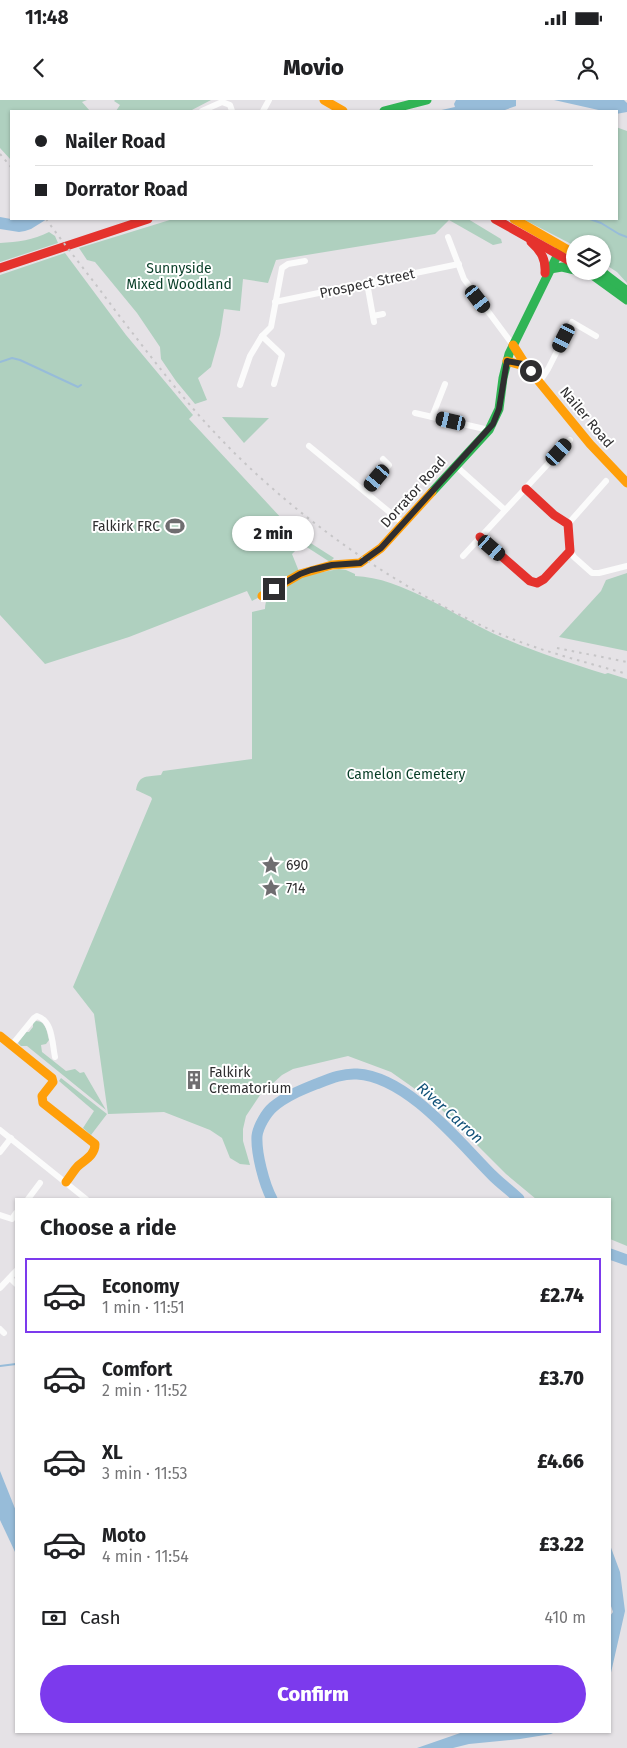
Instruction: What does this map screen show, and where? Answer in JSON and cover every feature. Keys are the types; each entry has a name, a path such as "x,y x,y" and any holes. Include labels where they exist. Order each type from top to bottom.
{"street":[{"path":"324,100 341,110"},
{"path":"388,110 426,100"},
{"path":"204,110 222,102 230,105 232,110"},
{"path":"0,268 145,220"},
{"path":"497,220 526,237 566,252"},
{"path":"515,220 566,256"},
{"path":"448,237 464,279 513,345"},
{"name":"Dorrator Road","path":"526,237 545,256 543,284"},
{"name":"Dorrator Road","path":"262,596 300,574 332,565 360,563 381,548 489,430 499,409 507,361 513,345 560,250"},
{"path":"240,385 250,356 270,327 282,268 288,264 305,261"},
{"name":"Prospect Street","path":"275,302 458,264"},
{"path":"550,269 566,268"},
{"path":"611,279 627,291"},
{"path":"597,280 604,283"},
{"path":"600,280 627,300"},
{"path":"367,283 374,319 383,314"},
{"path":"540,381 572,322 596,336"},
{"path":"262,336 282,355 274,384"},
{"name":"Nailer Road","path":"513,345 527,367 590,444 627,483"},
{"path":"507,361 527,367"},
{"path":"432,417 445,384"},
{"path":"415,413 489,430"},
{"path":"462,556 570,440"},
{"path":"309,446 404,524"},
{"path":"366,492 389,465 383,459"},
{"path":"456,466 505,510"},
{"path":"606,481 568,524 570,551 592,573 627,566"},
{"path":"526,489 554,515 568,524"},
{"path":"480,537 530,581 537,583 544,579 570,551"},
{"path":"12,1045 37,1016 44,1020 50,1031 50,1049 55,1057"},
{"path":"0,1036 52,1078 53,1082 42,1096 43,1103 95,1144 96,1147 89,1158 78,1166 66,1182"},
{"path":"0,1130 66,1182 83,1198"},
{"path":"0,1152 11,1138"},
{"path":"29,1198 40,1183"},
{"path":"0,1215 12,1219 15,1214"},
{"path":"0,1288 15,1272"},
{"path":"10,1278 15,1283"}],"green space":[{"path":"0,100 87,100 82,102 89,110 10,110 10,159 0,148"},
{"path":"211,100 192,110 117,110 120,105 114,101"},
{"path":"618,128 627,131 627,283 611,268 611,235 566,235 566,241 525,220 618,220"},
{"name":"Sunnyside Mixed Woodland","path":"170,220 449,220 435,234 276,260 268,283 243,279 240,311 224,309 220,335 211,367 198,378 207,400 195,404 161,359 160,347 137,313 95,262 87,260 79,248"},
{"name":"Sunnyside Mixed Woodland","path":"449,220 470,220 501,239 502,243 493,245"},
{"path":"49,232 55,236 58,243 0,262 0,243 25,240"},
{"path":"65,253 126,335 193,415 189,419 283,520 309,542 334,558 330,562 302,544 292,554 300,574 252,601 247,591 129,637 45,664 0,615 0,275"},
{"path":"222,417 269,418 244,443"},
{"name":"Camelon Cemetery","path":"339,569 346,570 355,574 355,576 391,583 527,648 605,674 608,673 627,679 627,1246 611,1239 611,1198 535,1198 506,1174 435,1103 391,1072 348,1056 293,1069 282,1075 260,1095 246,1116 243,1129 243,1141 250,1165 240,1164 230,1158 222,1138 210,1130 164,1112 108,1114 94,1014 73,987 152,799 136,790 137,785 144,777 161,775 163,771 252,759 252,612 265,609 268,597 282,586 291,581"},
{"path":"627,573 627,651 559,637 601,591 606,580"},
{"path":"36,1021 44,1025 49,1040 46,1044 41,1045 42,1052 66,1071 75,1069 80,1073 84,1072 106,1110 27,1046 21,1046 18,1043 26,1032 29,1032"},
{"path":"61,1078 107,1114 91,1135 83,1128 94,1111 59,1081"}],"water":[{"path":"456,100 516,100 516,106 505,110 442,110 455,107"},
{"path":"554,100 624,100 627,103 627,112 618,114 618,110 599,110"},
{"path":"0,217 10,220 45,220 25,231 0,229"},
{"path":"0,1471 15,1508 15,1552 0,1520"},
{"path":"611,1548 620,1572 625,1611 611,1673 611,1615 613,1612 611,1606"},
{"path":"460,1733 553,1733 520,1739 469,1744 453,1748 417,1748"}],"waterway":[{"path":"593,220 627,237"},
{"path":"0,362 12,358 20,360 78,387 81,385"},
{"name":"River Carron","path":"272,1198 261,1168 257,1143 258,1132 265,1116 283,1100 310,1086 341,1075 352,1074 376,1078 395,1086 413,1099 431,1113 493,1176 518,1198"},
{"name":"River Carron","path":"611,1254 627,1260"},
{"path":"0,1366 15,1364"}],"railway":[{"path":"0,154 10,166"},
{"path":"47,220 177,390 203,420 277,493 311,520 381,570 418,592 493,631 542,650 627,674"},
{"path":"557,648 627,662"}],"traffic: fast":[{"path":"388,110 427,100"},
{"path":"432,492 489,430 499,409 503,378 509,354 560,250"},
{"path":"550,269 566,268"},
{"path":"611,279 627,291"},
{"path":"599,280 627,300"}],"traffic: slow":[{"path":"324,100 341,110"},
{"path":"516,220 566,249"},
{"path":"513,345 527,367"},
{"path":"507,361 527,367 590,444 627,483"},
{"path":"262,596 300,574 332,565 360,563 381,548 432,492"},
{"path":"0,1036 52,1078 53,1082 42,1096 43,1103 95,1144 92,1154 76,1168 66,1182"}],"traffic: jam":[{"path":"0,268 145,220"},
{"path":"497,220 566,259"},
{"path":"531,242 542,256 545,264 545,273"},
{"path":"480,537 530,581 537,583 544,579 570,551 568,524 554,515 526,489"}],"place":[{"name":"Falkirk FRC","path":"175,526"},
{"name":"690","path":"271,865"},
{"name":"714","path":"271,888"},
{"name":"Falkirk Crematorium","path":"194,1080"}],"route":[{"path":"274,589 311,570 338,564 360,563 381,548 489,430 499,409 507,361 523,364 531,371"}]}
